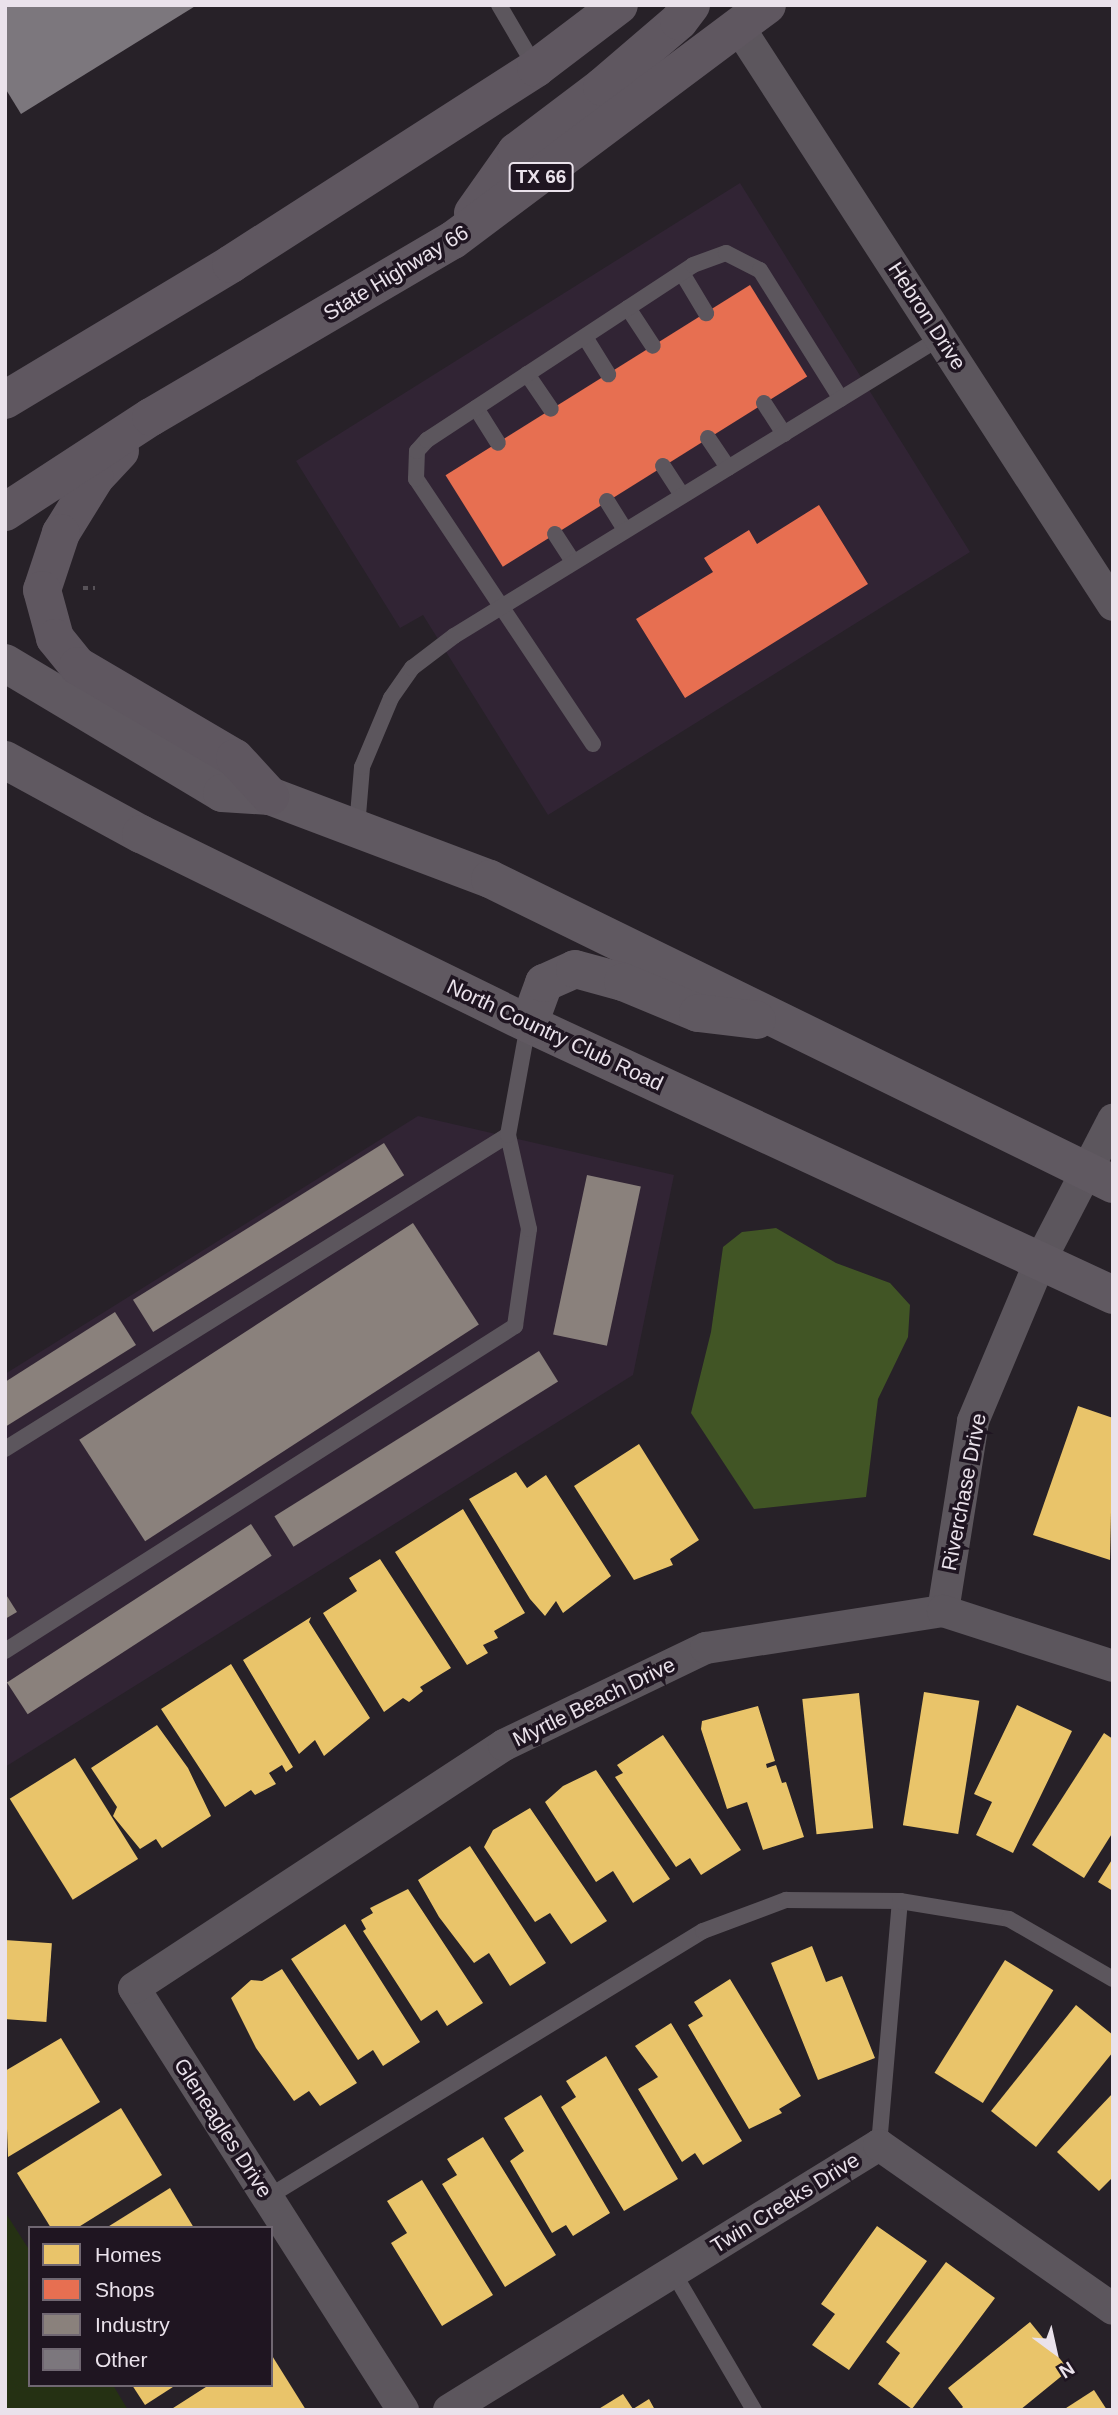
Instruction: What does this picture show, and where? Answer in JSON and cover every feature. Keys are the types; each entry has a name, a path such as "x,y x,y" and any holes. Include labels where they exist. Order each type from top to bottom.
{"main road":[{"path":"5,400 230,264 536,68 619,5"},
{"path":"453,240 516,152 612,78 679,21 691,5"},
{"name":"State Highway 66","path":"5,512 151,417 453,240 749,13"},
{"path":"151,417 95,478 61,533 42,590 55,638 78,666 235,758 270,796"},
{"path":"5,663 222,793 270,796 356,831 490,879 1099,1178"},
{"name":"North Country Club Road","path":"5,760 108,817 528,1024 1041,1259 1113,1295"},
{"path":"528,1024 544,983 575,969 624,982 698,1013 783,1023"}],"street":[{"name":"Hebron Drive","path":"749,13 940,338 1113,605"},
{"name":"Riverchase Drive","path":"943,1611 973,1421 1041,1259 1099,1178 1113,1119"},
{"name":"Myrtle Beach Drive","path":"134,1988 504,1745 706,1648 943,1611 1113,1666"},
{"name":"Gleneagles Drive","path":"134,1988 403,2410"},
{"name":"Twin Creeks Drive","path":"449,2410 879,2145 1113,2309"}],"lane":[{"path":"499,5 536,68"},
{"path":"593,744 416,479 414,467 417,452 427,440 628,307 682,273 726,253 760,270 841,398"},
{"path":"682,273 706,313"},
{"path":"628,307 653,346"},
{"path":"585,337 608,374"},
{"path":"356,831 362,767 391,698 412,668 500,607 940,338"},
{"path":"527,374 551,409"},
{"path":"764,403 784,433"},
{"path":"477,408 498,443"},
{"path":"708,438 727,468"},
{"path":"663,466 682,495"},
{"path":"607,501 625,530"},
{"path":"555,534 573,562"},
{"path":"5,1651 515,1326 529,1229 508,1135 528,1024"},
{"path":"5,1449 508,1135"},
{"path":"268,2197 703,1931 786,1900 900,1901 1009,1919 1113,1979"},
{"path":"879,2145 900,1901"},
{"path":"673,2272 754,2410"}],"shaded area":[{"path":"740,183 970,552 548,815 423,615 400,628 296,461"},
{"path":"418,1116 674,1175 633,1375 5,1767 5,1374"},
{"path":"776,1228 836,1263 890,1283 910,1305 908,1337 878,1399 866,1497 754,1509 691,1413 711,1332 723,1247 742,1232"},
{"path":"5,2212 28,2248 28,2387 114,2387 128,2410 5,2410"}],"building: Homes":[{"path":"1078,1406 1113,1418 1110,1560 1033,1535"},
{"path":"639,1444 699,1540 670,1559 673,1565 634,1580 574,1486"},
{"path":"516,1472 527,1488 546,1475 611,1576 563,1613 556,1601 545,1616 530,1599 469,1499"},
{"path":"463,1509 525,1613 494,1631 498,1638 483,1645 488,1653 467,1665 395,1552"},
{"path":"380,1559 451,1668 420,1687 423,1691 409,1702 403,1698 384,1712 323,1613 357,1591 349,1578"},
{"path":"311,1617 309,1622 370,1718 324,1756 315,1740 299,1754 243,1660"},
{"path":"231,1664 293,1767 286,1772 282,1765 269,1773 276,1784 255,1795 251,1790 225,1807 161,1709"},
{"path":"924,1692 979,1701 958,1834 903,1825"},
{"path":"859,1693 873,1828 817,1834 802,1699"},
{"path":"1017,1705 1072,1731 1013,1853 976,1835 992,1802 974,1794"},
{"path":"758,1706 775,1761 766,1764 767,1768 776,1765 782,1783 786,1782 804,1837 763,1850 747,1802 727,1809 701,1729 702,1721"},
{"path":"157,1725 188,1768 211,1816 162,1848 156,1839 140,1849 113,1816 117,1807 91,1768"},
{"path":"1104,1733 1113,1739 1113,1832 1084,1878 1032,1845"},
{"path":"663,1735 741,1850 701,1875 690,1858 676,1867 615,1777 623,1773 617,1765"},
{"path":"75,1758 138,1859 73,1900 10,1799"},
{"path":"596,1770 670,1879 633,1903 613,1871 596,1882 545,1802 563,1786"},
{"path":"530,1808 607,1921 571,1944 550,1913 535,1922 484,1847 493,1830"},
{"path":"470,1846 546,1963 510,1986 489,1953 474,1963 439,1917 418,1880"},
{"path":"1113,1858 1113,1891 1098,1882"},
{"path":"408,1889 483,2003 447,2026 437,2010 421,2021 363,1931 366,1929 361,1920 373,1913 370,1908"},
{"path":"345,1924 420,2042 383,2066 373,2050 358,2060 291,1959"},
{"path":"5,1940 52,1943 46,2022 5,2019"},
{"path":"812,1946 826,1982 842,1976 875,2058 818,2080 771,1963"},
{"path":"1005,1960 1053,1990 983,2103 935,2073"},
{"path":"282,1969 357,2083 320,2106 309,2091 294,2101 256,2048 231,1998 251,1980 262,1981"},
{"path":"730,1979 801,2096 779,2109 782,2113 749,2129 688,2025 703,2016 694,2002"},
{"path":"1076,2005 1113,2035 1113,2052 1036,2147 991,2111"},
{"path":"671,2023 742,2141 703,2165 695,2153 682,2162 638,2089 658,2077 635,2046"},
{"path":"61,2038 100,2102 8,2157 5,2071"},
{"path":"606,2056 678,2179 624,2211 561,2107 576,2097 566,2081"},
{"path":"1113,2093 1113,2177 1099,2191 1057,2152"},
{"path":"541,2095 610,2213 573,2236 566,2225 552,2233 510,2161 524,2151 504,2118"},
{"path":"121,2108 162,2175 80,2226 50,2226 17,2173"},
{"path":"483,2137 556,2255 505,2287 442,2184 457,2175 447,2159"},
{"path":"422,2180 493,2295 442,2326 391,2243 407,2233 387,2201"},
{"path":"170,2188 193,2226 109,2226"},
{"path":"877,2226 927,2261 849,2370 812,2345 835,2314 821,2304"},
{"path":"946,2262 995,2298 912,2409 878,2384 900,2353 886,2342"},
{"path":"1030,2322 1069,2370 1020,2410 960,2410 963,2407 948,2388"},
{"path":"273,2357 306,2410 170,2410 206,2387 273,2387"},
{"path":"133,2387 173,2387 145,2405"},
{"path":"1094,2390 1107,2410 1063,2410"},
{"path":"623,2394 633,2409 649,2399 655,2410 597,2410"}],"building: Shops":[{"path":"750,285 807,377 503,567 446,475"},
{"path":"819,505 868,584 685,698 636,619 713,572 704,558 749,530 757,544"}],"building: Industry":[{"path":"384,1143 404,1175 153,1332 133,1300"},
{"path":"587,1175 641,1186 607,1346 553,1334"},
{"path":"413,1223 479,1324 145,1541 79,1440"},
{"path":"115,1312 136,1345 5,1427 5,1382"},
{"path":"539,1351 558,1382 293,1547 274,1516"},
{"path":"251,1524 272,1556 28,1714 7,1682"},
{"path":"5,1593 17,1612 5,1619"}],"building: Other":[{"path":"5,5 197,5 21,114 5,88"}]}
